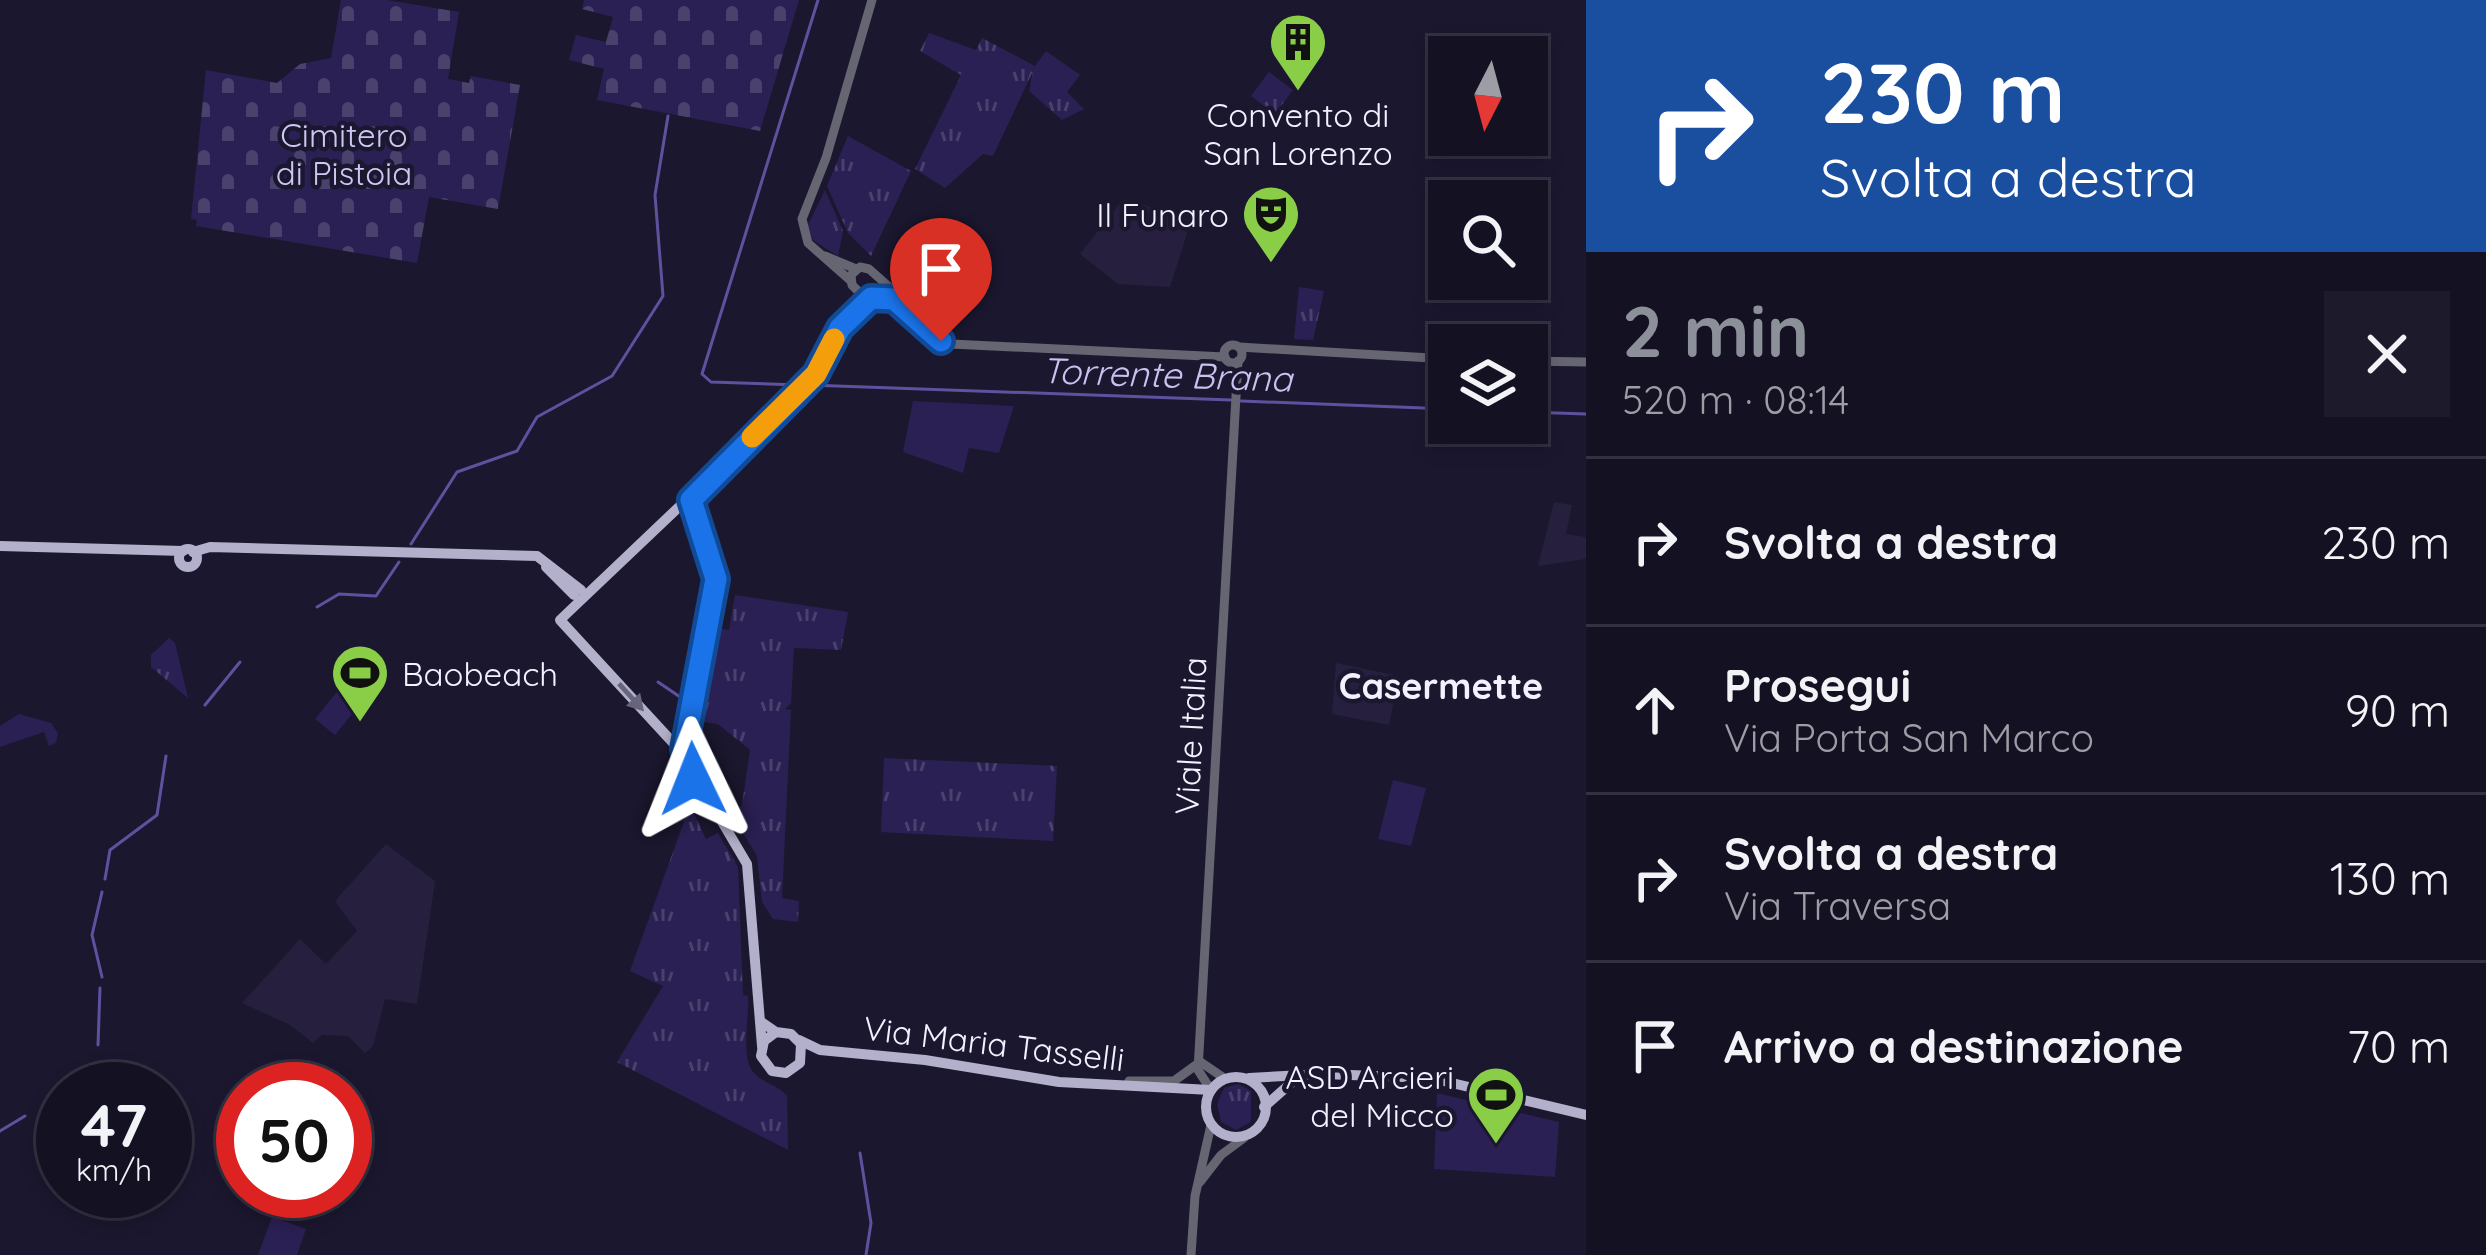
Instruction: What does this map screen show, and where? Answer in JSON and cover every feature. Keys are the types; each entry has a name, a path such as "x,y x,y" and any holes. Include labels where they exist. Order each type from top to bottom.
{"main road":[{"path":"660,524 702,485"},
{"path":"702,485 580,595 560,620 676,746 747,864 763,1061 774,1072 791,1071 802,1058 799,1040 760,1021"},
{"path":"691,500 716,579 684,749 697,786"},
{"path":"0,546 184,554 218,550 528,556 580,595"},
{"path":"762,1046 776,1032"},
{"name":"Via Maria Tasselli","path":"799,1040 820,1050 1118,1087 1211,1090"},
{"name":"Via Maria Tasselli","path":"802,1058 820,1050"},
{"path":"1302,1075 1279,1089 1264,1108 1257,1130 1244,1138 1225,1136 1210,1118 1211,1090 1224,1078 1302,1075 1448,1081 1586,1115"},
{"path":"1249,1078 1260,1088 1264,1108"},
{"name":"Via Maria Tasselli","path":"1160,1089 1194,1096 1210,1118"}],"street":[{"path":"872,0 826,158 802,219 803,235 814,250 851,281 960,344 1233,356 1428,358"},
{"path":"814,250 869,269 873,293"},
{"path":"851,281 856,268"},
{"path":"702,485 816,374 848,320 873,293"},
{"name":"Viale Italia","path":"1199,1060 1233,356"},
{"path":"1548,361 1586,362"},
{"path":"1199,1060 1224,1078"},
{"path":"1118,1087 1179,1079 1199,1060"},
{"path":"1199,1060 1200,1081 1211,1090"},
{"path":"1191,1255 1210,1118"},
{"path":"1197,1186 1221,1155 1244,1138"}],"shaded area":[{"path":"1130,200 1191,221 1170,287 1118,284 1080,254 1120,203"},
{"path":"1554,502 1572,505 1566,534 1586,537 1586,559 1538,566"},
{"path":"1336,663 1399,676 1389,725 1332,714"},
{"path":"386,844 435,881 417,1004 385,999 373,1046 365,1053 348,1036 322,1035 313,1043 290,1025 242,1003 300,939 326,964 357,931 335,901"}],"green space":[{"name":"Cimitero di Pistoia","path":"341,0 387,0 459,12 448,79 469,83 471,76 520,85 498,209 429,197 417,263 196,226 197,220 191,219 206,70 277,83 300,64 331,58"},
{"path":"584,0 799,0 760,131 597,100 604,69 569,60 576,35 606,42 613,17 582,9"},
{"path":"929,33 976,50 982,38 1035,66 1046,51 1080,75 1067,92 1084,109 1062,120 1029,91 1033,71 993,156 983,154 945,188 915,169 961,75 920,51"},
{"path":"1269,72 1293,90 1275,114 1251,96"},
{"path":"848,136 911,171 871,256 848,233 827,186"},
{"path":"825,190 843,231 838,256 813,240 807,227"},
{"path":"1299,287 1324,291 1313,340 1294,339"},
{"path":"913,401 1014,406 999,453 969,448 963,473 903,452"},
{"path":"735,595 848,612 841,650 794,648 791,703 785,709 791,710 782,898 799,901 798,922 773,919 762,902 757,856 731,813 742,805 750,750 718,724 696,721 713,627 729,630"},
{"path":"169,638 175,643 188,698 151,667 151,655"},
{"path":"341,687 361,703 335,735 315,719"},
{"path":"19,714 51,723 58,733 56,743 49,746 44,732 0,747 0,726"},
{"path":"884,758 1057,766 1053,841 881,832"},
{"path":"1393,780 1426,788 1411,846 1378,839"},
{"path":"690,805 706,839 718,833 738,867 743,995 748,996 747,1058 755,1074 787,1096 788,1150 617,1062 663,986 630,971"},
{"path":"1238,1084 1251,1091 1251,1122 1236,1130 1221,1122 1217,1104 1224,1088"},
{"name":"ASD Arcieri del Micco","path":"1437,1093 1559,1122 1555,1177 1434,1169"},
{"path":"272,1218 306,1229 297,1255 258,1255"}],"waterway":[{"name":"Torrente Brana","path":"800,385 711,382 702,374 818,0"},
{"path":"411,544 457,472 517,451 537,417 612,376 663,296 655,195 668,116"},
{"name":"Torrente Brana","path":"809,385 1231,400"},
{"name":"Torrente Brana","path":"1241,401 1428,408"},
{"name":"Torrente Brana","path":"1548,413 1586,414"},
{"path":"317,607 339,594 376,596 399,562"},
{"path":"205,705 240,662"},
{"path":"658,682 689,703 680,741"},
{"path":"105,879 110,850 157,815 166,756"},
{"path":"102,892 92,935 102,977"},
{"path":"98,1045 100,988"},
{"path":"0,1131 25,1116"},
{"path":"860,1153 871,1223 866,1255"}],"slow traffic":[{"path":"752,437 816,374 834,339"}],"place":[{"name":"Convento di San Lorenzo","path":"1298,93"},
{"name":"Il Funaro","path":"1271,265"},
{"name":"Baobeach","path":"360,724"},
{"name":"ASD Arcieri del Micco","path":"1496,1146"}],"district":[{"name":"Casermette","path":"1441,685"}],"route":[{"path":"693,779 684,749 716,579 691,500 816,374 840,328 871,298 879,294 894,299 941,341"}]}
